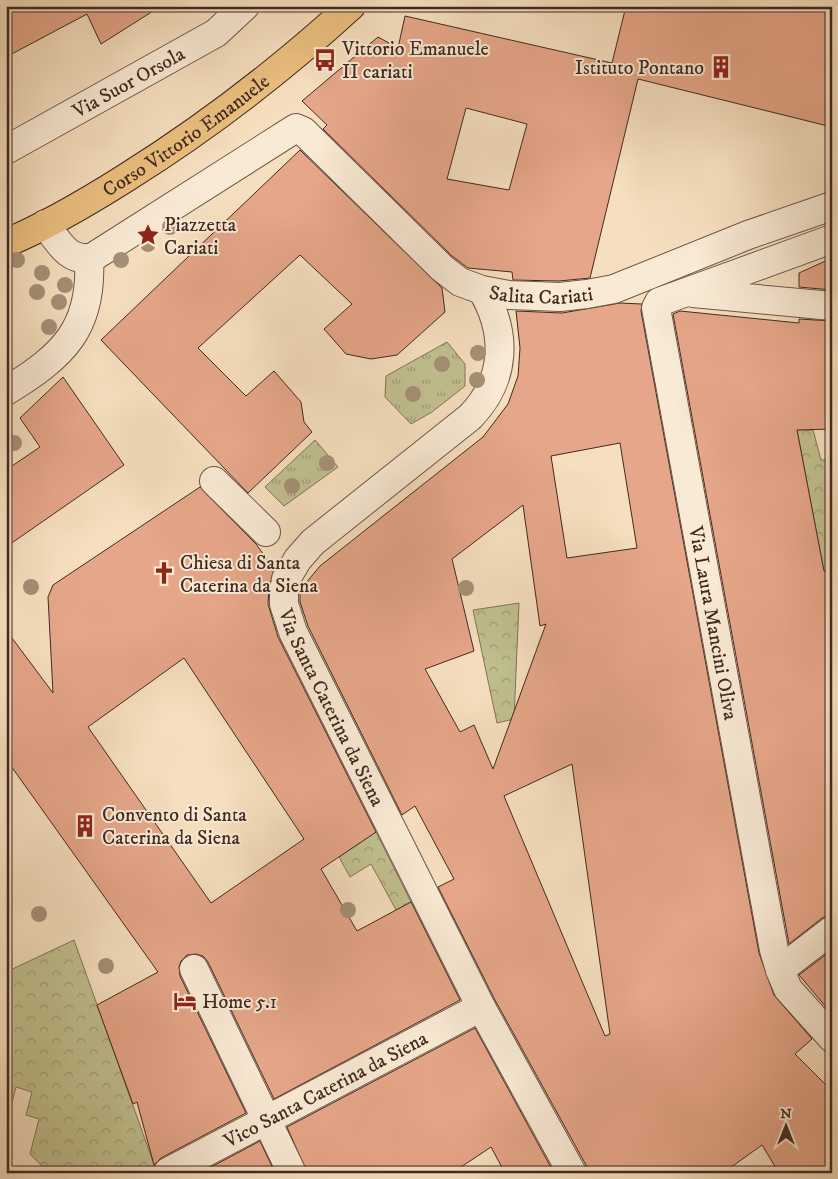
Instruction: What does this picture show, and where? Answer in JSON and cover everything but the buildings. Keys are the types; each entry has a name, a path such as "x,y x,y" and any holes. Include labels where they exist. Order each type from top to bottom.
{"main road":[{"name":"Corso Vittorio Emanuele","path":"6,243 105,191 216,118 317,37 351,6"}],"street":[{"name":"Via Suor Orsola","path":"6,150 216,33 245,6"},
{"name":"Salita Cariati","path":"89,258 298,128 442,268 460,282 482,290 509,295 560,297 614,289 748,236 832,206"},
{"path":"6,391 63,347 80,322 89,290 89,258 77,258 66,252 45,224"},
{"path":"684,292 832,240"},
{"name":"Via Santa Caterina da Siena","path":"482,290 497,325 499,363 492,389 470,417 314,542 291,569 284,590 284,604 293,632 481,1007 572,1173"},
{"path":"684,292 832,306"},
{"name":"Via Laura Mancini Oliva","path":"684,292 659,302 656,308 670,392 780,970"},
{"path":"214,481 266,532"},
{"path":"832,930 780,970 791,993 832,1038"},
{"path":"194,969 292,1173"},
{"name":"Vico Santa Caterina da Siena","path":"168,1172 481,1007"}],"green space":[{"path":"447,342 465,364 465,386 432,412 411,424 385,397 386,376"},
{"path":"797,430 813,430 821,460 832,460 832,571 824,571"},
{"path":"315,440 338,467 284,506 265,487"},
{"path":"519,603 514,719 497,723 473,610"},
{"path":"376,832 411,902 396,910 371,864 350,877 339,857"},
{"path":"74,940 157,1173 49,1173 30,1154 39,1119 26,1115 32,1092 16,1087 6,1125 6,972"}],"place":[{"name":"Vittorio Emanuele II cariati","path":"325,60"},
{"name":"Istituto Pontano","path":"721,67"},
{"name":"Piazzetta Cariati","path":"148,235"},
{"name":"Chiesa di Santa Caterina da Siena","path":"164,573"},
{"name":"Convento di Santa Caterina da Siena","path":"85,826"},
{"name":"Home 5.1","path":"185,1001"}]}
